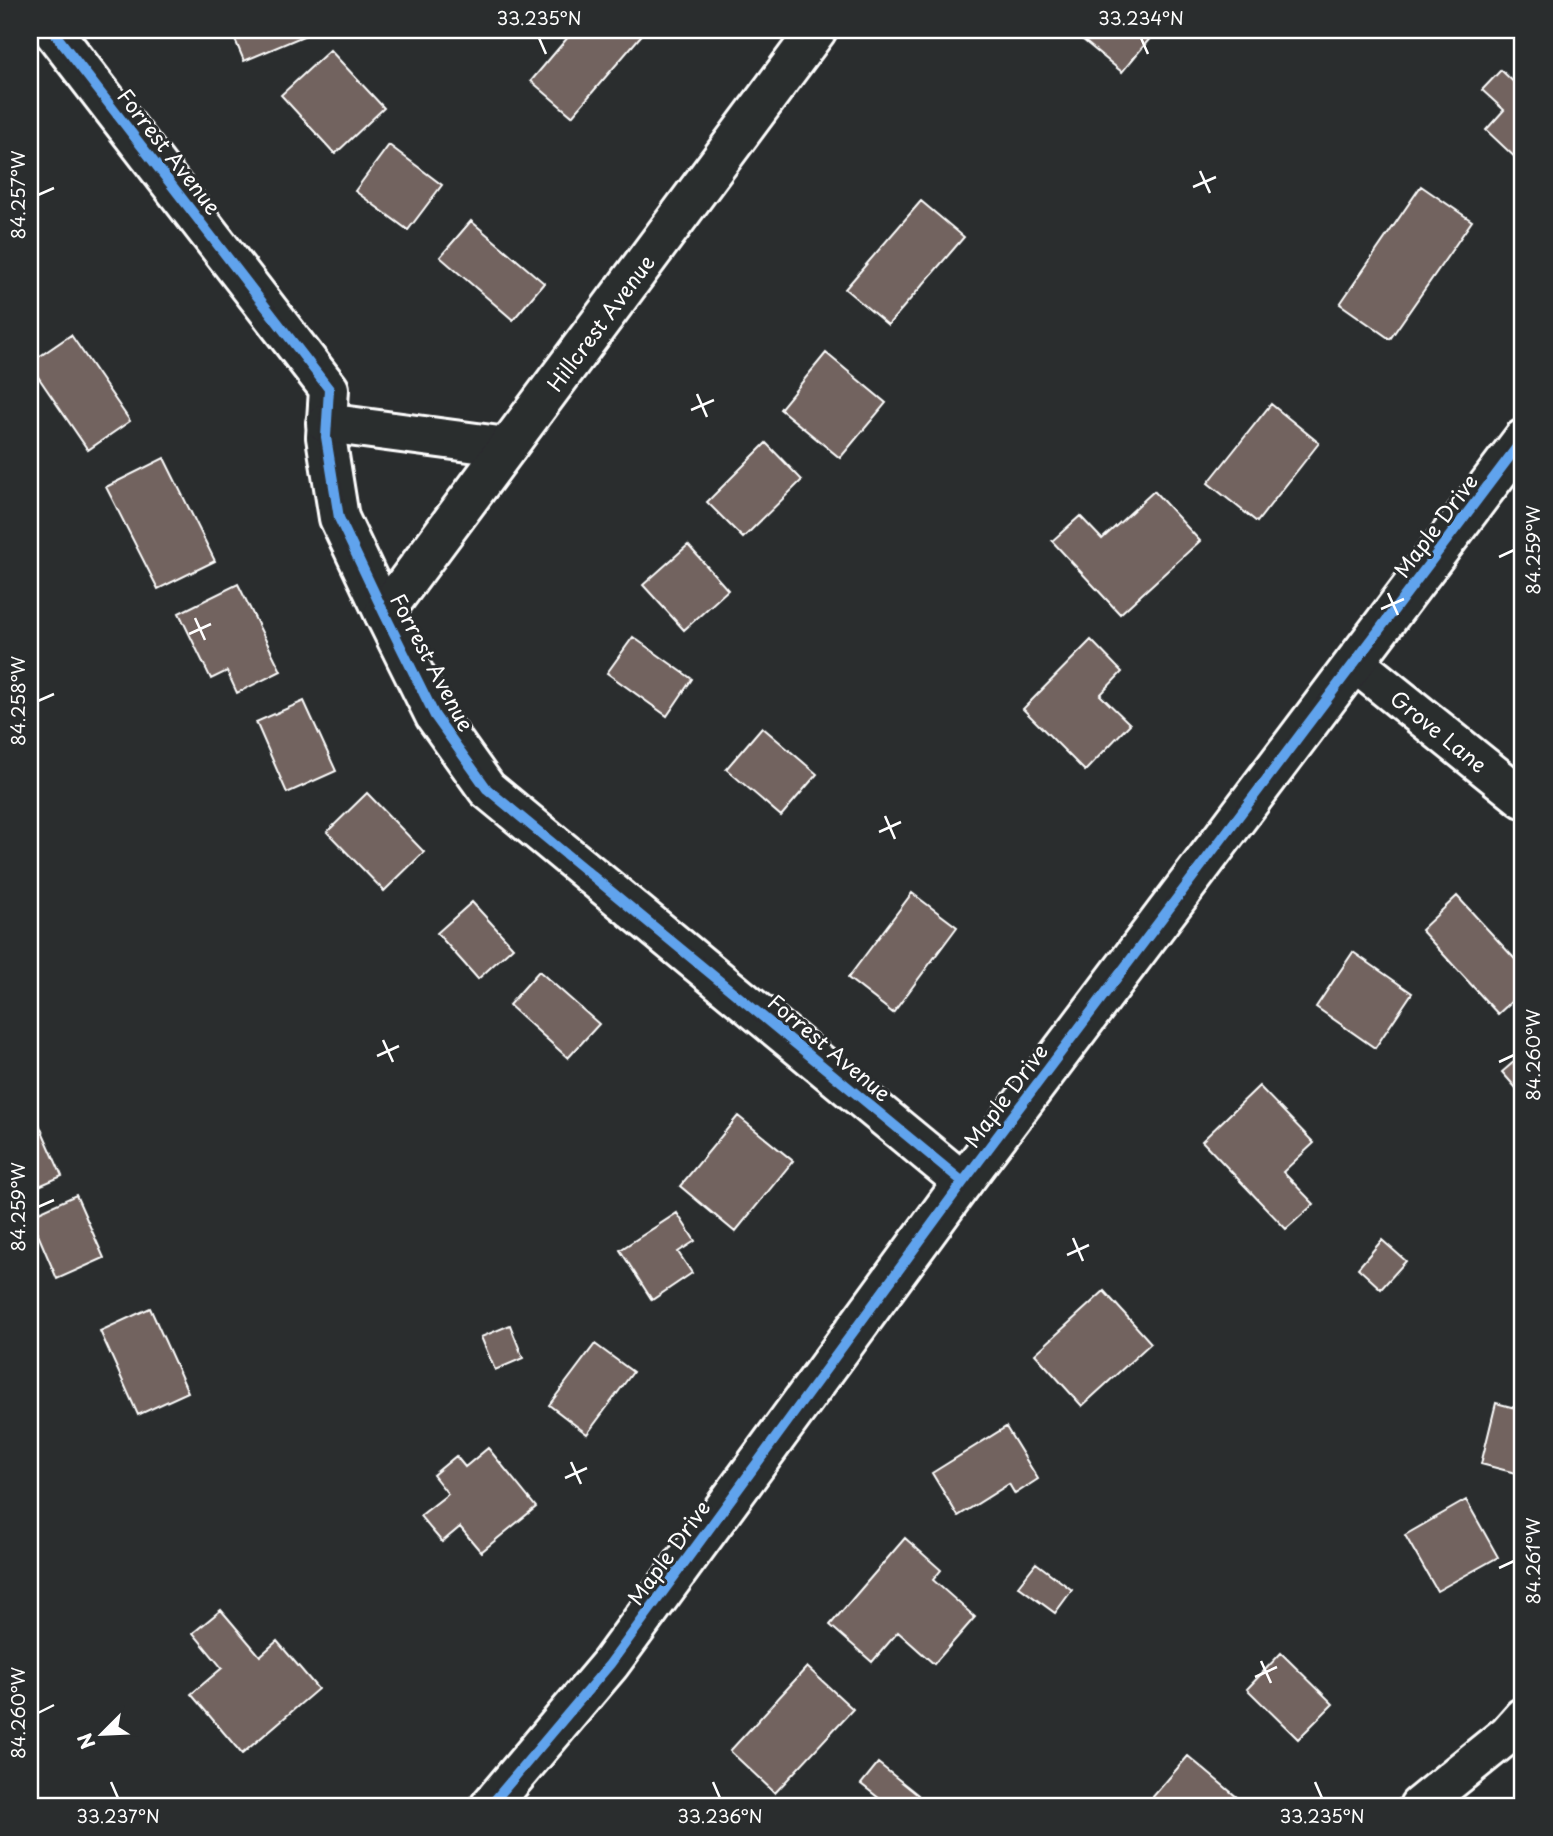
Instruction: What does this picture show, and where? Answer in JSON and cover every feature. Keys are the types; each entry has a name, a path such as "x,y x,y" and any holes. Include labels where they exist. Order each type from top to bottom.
{"street":[{"name":"Forrest Avenue","path":"52,30 329,389 326,437 339,518 436,716 487,789 963,1182"},
{"name":"Hillcrest Avenue","path":"384,613 817,30"},
{"path":"326,424 507,447"},
{"name":"Maple Drive","path":"490,1806 610,1664 963,1182 1523,439"},
{"name":"Grove Lane","path":"1355,663 1523,798"},
{"path":"1419,1806 1508,1734 1523,1717"}],"building":[{"path":"231,30 304,30 306,35 244,61"},
{"path":"574,30 646,30 572,116 531,81"},
{"path":"1071,30 1157,30 1122,72"},
{"path":"330,50 384,108 335,154 281,95"},
{"path":"1501,70 1520,88 1523,85 1521,163 1486,130 1504,110 1482,90"},
{"path":"389,145 442,185 408,230 355,191"},
{"path":"1421,186 1472,221 1390,339 1340,304"},
{"path":"921,201 964,237 888,325 845,289"},
{"path":"471,221 544,283 513,320 440,257"},
{"path":"71,335 130,421 88,450 30,365"},
{"path":"826,353 886,403 840,458 780,409"},
{"path":"1271,404 1319,443 1257,522 1208,483"},
{"path":"766,443 802,480 743,538 707,502"},
{"path":"164,458 215,561 158,589 106,487"},
{"path":"1154,491 1200,541 1120,614 1052,541 1080,516 1102,539"},
{"path":"688,545 728,590 684,630 643,585"},
{"path":"238,584 281,671 237,693 227,671 211,679 179,613"},
{"path":"633,637 692,679 667,716 607,673"},
{"path":"1091,640 1122,672 1100,695 1130,724 1085,771 1023,709"},
{"path":"304,701 336,771 287,793 256,722"},
{"path":"762,727 817,774 781,816 726,769"},
{"path":"367,793 424,852 384,891 327,832"},
{"path":"912,893 957,927 893,1013 848,978"},
{"path":"1457,896 1523,968 1523,991 1498,1014 1421,930"},
{"path":"472,902 513,947 478,979 437,933"},
{"path":"1353,952 1412,993 1375,1048 1316,1007"},
{"path":"539,971 599,1024 568,1058 509,1005"},
{"path":"1523,1054 1523,1096 1502,1072"},
{"path":"1259,1086 1314,1143 1283,1172 1314,1204 1286,1229 1202,1141"},
{"path":"30,1104 62,1176 30,1190"},
{"path":"738,1116 793,1161 735,1232 680,1186"},
{"path":"76,1195 104,1258 57,1279 30,1216"},
{"path":"677,1213 695,1241 678,1252 692,1273 652,1300 620,1250"},
{"path":"1382,1240 1406,1261 1381,1289 1358,1268"},
{"path":"1104,1291 1151,1343 1082,1406 1035,1354"},
{"path":"150,1308 188,1392 138,1415 100,1331"},
{"path":"510,1325 523,1358 495,1370 481,1337"},
{"path":"595,1344 633,1372 587,1434 549,1405"},
{"path":"1496,1403 1523,1410 1523,1475 1481,1464"},
{"path":"1006,1427 1038,1479 1015,1494 1009,1484 958,1516 932,1473"},
{"path":"488,1448 536,1507 481,1552 460,1527 442,1542 420,1516 448,1494 433,1475 456,1456 465,1467"},
{"path":"1466,1500 1498,1557 1437,1591 1405,1535"},
{"path":"905,1538 941,1570 933,1580 975,1617 934,1664 898,1632 872,1662 830,1625"},
{"path":"1036,1563 1072,1590 1055,1613 1018,1586"},
{"path":"221,1610 260,1656 277,1641 318,1689 242,1754 191,1694 222,1668 193,1633"},
{"path":"1281,1653 1333,1704 1298,1739 1247,1689"},
{"path":"807,1667 853,1709 775,1793 730,1751"},
{"path":"1188,1756 1238,1798 1232,1806 1145,1806"},
{"path":"878,1763 918,1795 909,1806 889,1806 861,1784"}],"cycle path":[{"path":"52,30 329,389 326,437 339,518 435,716 487,789 963,1182"},
{"path":"490,1806 610,1664 963,1182 1523,439"}]}
